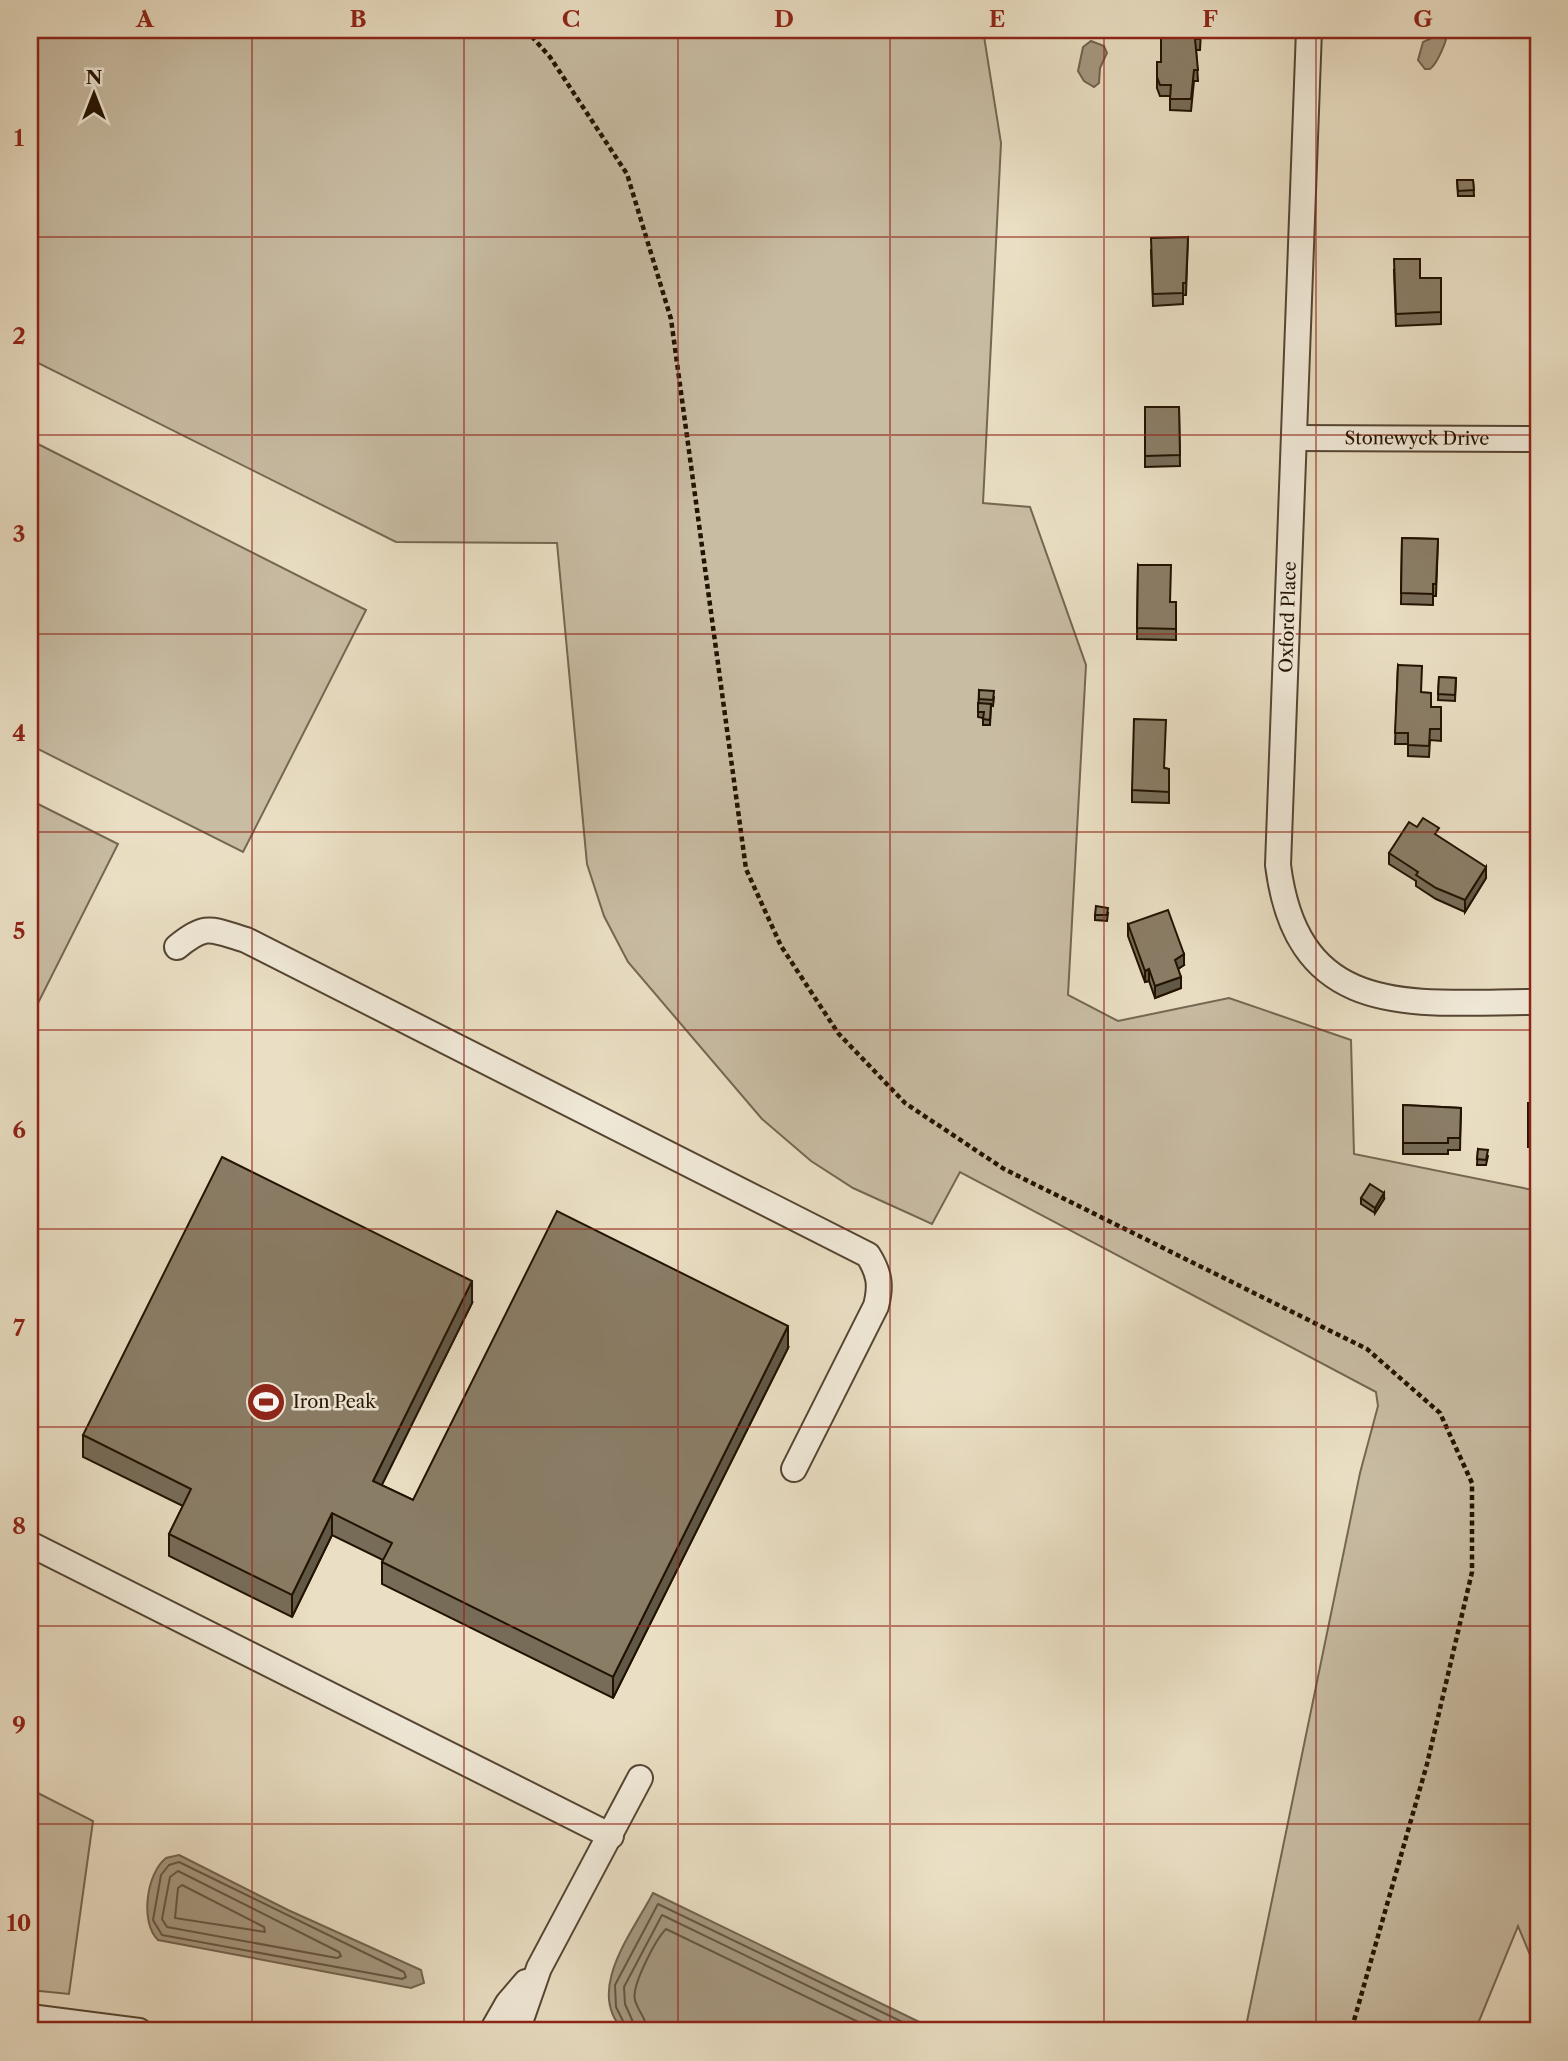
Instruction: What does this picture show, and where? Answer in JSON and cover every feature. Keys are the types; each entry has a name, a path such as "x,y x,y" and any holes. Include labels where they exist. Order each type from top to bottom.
{"street":[{"name":"Oxford Place","path":"1309,30 1296,438 1278,865 1283,901 1293,929 1309,953 1331,974 1357,990 1387,999 1538,1002"},
{"name":"Stonewyck Drive","path":"1296,438 1538,439"},
{"path":"177,947 195,932 209,929 246,940 868,1255 877,1268 881,1286 876,1306 794,1469"},
{"path":"30,1544 611,1836"},
{"path":"517,2031 539,1968 640,1779"},
{"path":"492,2031 508,2003 539,1968"},
{"path":"30,2017 139,2031"}],"path":[{"path":"526,30 550,57 627,174 671,318 746,869 781,946 795,968 838,1033 905,1103 1004,1169 1367,1349 1440,1413 1472,1483 1472,1572 1427,1764 1351,2031"}],"shaded area":[{"path":"30,30 983,30 1001,143 983,503 1030,507 1086,665 1068,995 1118,1021 1229,998 1351,1040 1354,1154 1538,1191 1538,1974 1518,1926 1475,2031 1245,2031 1360,1473 1378,1406 1376,1392 960,1172 932,1224 853,1188 811,1161 762,1119 628,962 604,916 587,864 557,543 396,542 30,359"},
{"path":"30,440 366,610 243,852 30,745"},
{"path":"30,800 118,844 30,1019"},
{"path":"30,1789 93,1821 69,1994 30,1990"}],"water":[{"path":"1438,30 1447,33 1445,41 1433,66 1425,69 1418,60 1423,42"},
{"path":"1091,41 1104,46 1107,53 1100,68 1099,83 1094,87 1084,81 1078,71 1083,47"},
{"path":"179,1855 288,1910 421,1970 424,1983 411,1988 158,1940 152,1932 147,1911 150,1886 159,1865 166,1858"},
{"path":"653,1893 938,2031 624,2031 613,2015 609,1998 610,1980 624,1943"}],"building":[{"path":"1161,30 1200,30 1200,39 1195,39 1198,70 1194,70 1191,99 1170,99 1171,85 1160,85 1157,62 1161,62"},
{"path":"1457,180 1473,180 1474,190 1458,191"},
{"path":"1188,237 1183,293 1153,294 1151,238"},
{"path":"1394,259 1420,259 1420,278 1441,278 1441,312 1396,314"},
{"path":"1145,407 1179,407 1180,455 1145,456"},
{"path":"1402,538 1438,539 1433,594 1401,593"},
{"path":"1138,565 1171,565 1170,602 1176,602 1176,629 1137,628"},
{"path":"1398,665 1422,666 1421,692 1431,693 1431,707 1441,707 1441,729 1430,729 1429,746 1408,745 1408,733 1395,733"},
{"path":"1439,677 1456,678 1455,695 1438,694"},
{"path":"979,690 994,691 993,700 979,699"},
{"path":"978,703 991,704 990,720 983,719 984,712 978,712"},
{"path":"1134,719 1166,720 1164,768 1169,769 1169,792 1132,790"},
{"path":"1423,818 1439,828 1435,834 1486,867 1465,900 1436,888 1389,853 1409,822 1417,827"},
{"path":"1096,906 1108,908 1107,915 1095,915"},
{"path":"1168,910 1184,954 1175,960 1181,977 1155,986 1149,969 1145,971 1128,924"},
{"path":"1528,1103 1538,1103 1538,1136 1528,1136"},
{"path":"1403,1105 1461,1108 1460,1138 1448,1138 1448,1143 1403,1143"},
{"path":"1478,1149 1488,1150 1486,1160 1477,1159"},
{"name":"Iron Peak","path":"222,1157 472,1281 373,1481 413,1500 557,1211 788,1326 613,1677 382,1562 392,1543 332,1513 292,1595 169,1534 191,1489 83,1435"},
{"path":"1370,1184 1384,1193 1375,1208 1361,1198"}],"place":[{"name":"Iron Peak","path":"266,1402"}]}
